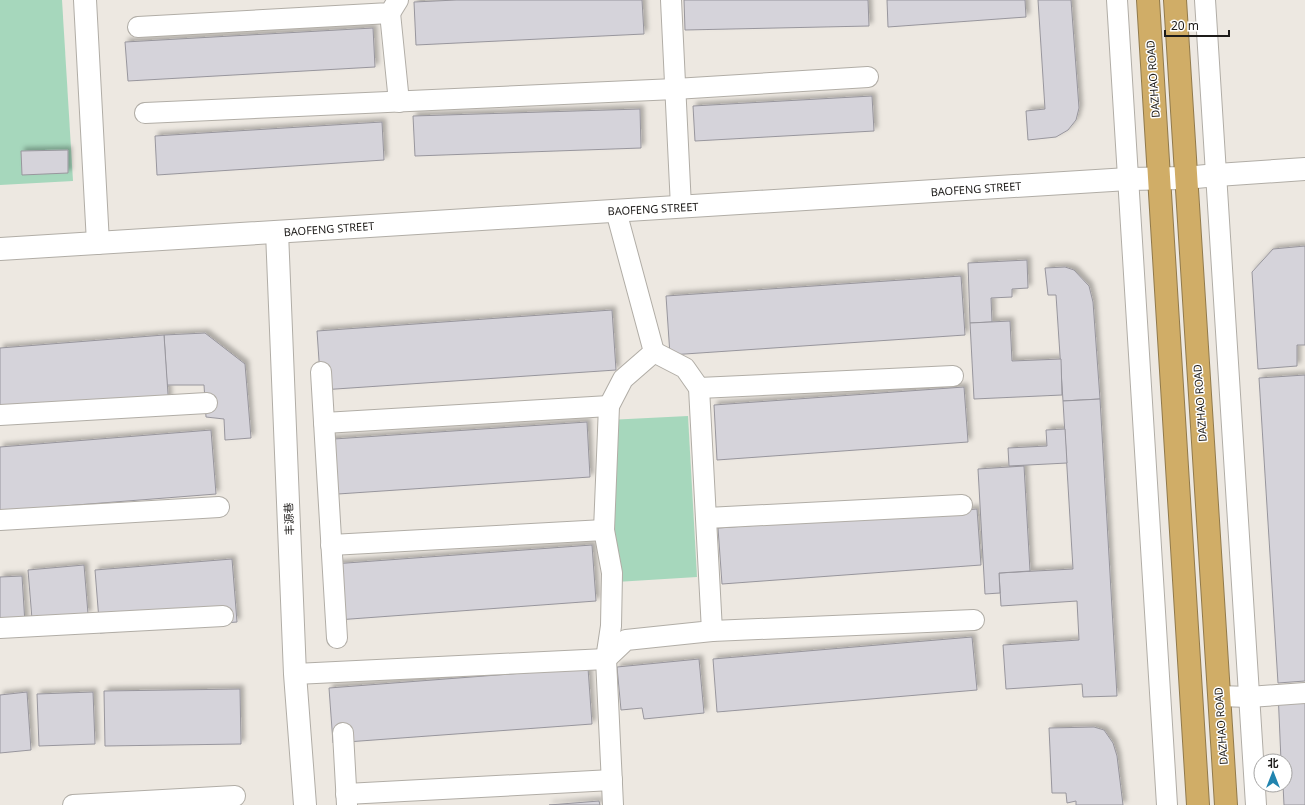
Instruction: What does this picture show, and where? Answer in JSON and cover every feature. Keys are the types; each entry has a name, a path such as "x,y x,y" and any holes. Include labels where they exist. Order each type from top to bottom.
{"highway":[{"name":"DAZHAO ROAD","path":"1148,0 1198,805"},
{"name":"DAZHAO ROAD","path":"1175,0 1185,178 1226,805"}],"street":[{"path":"85,0 98,243"},
{"path":"671,0 681,207"},
{"path":"1117,0 1167,805"},
{"path":"1205,0 1256,805"},
{"path":"138,27 394,7 399,102"},
{"path":"145,113 675,89 868,77"},
{"name":"BAOFENG STREET","path":"0,249 1159,178 1185,178 1217,174 1305,169"},
{"path":"616,211 654,352 685,368 699,388 712,631"},
{"name":"丰源巷","path":"277,232 295,674 305,805"},
{"path":"614,805 606,659 611,626 612,573 604,530 609,406 623,379 654,352"},
{"path":"321,372 337,638"},
{"path":"699,388 953,376"},
{"path":"0,415 207,403"},
{"path":"324,423 609,406"},
{"path":"706,518 962,505"},
{"path":"0,520 219,507"},
{"path":"331,545 604,530"},
{"path":"0,628 223,616"},
{"path":"295,674 606,659 626,640 712,631 974,620"},
{"path":"1219,696 1249,697 1305,693"},
{"path":"343,733 347,799 612,780"},
{"path":"73,805 235,796"}],"green space":[{"path":"0,0 62,0 73,181 0,185"},
{"path":"688,416 697,577 616,582 608,420"}],"building":[{"path":"456,0 642,0 644,34 416,45 414,2"},
{"path":"684,0 868,0 869,26 685,30"},
{"path":"887,0 1025,0 1026,17 888,27"},
{"path":"1038,0 1071,0 1079,108 1076,120 1068,130 1056,137 1028,140 1026,111 1045,109"},
{"path":"373,28 375,67 128,81 125,42"},
{"path":"872,96 874,131 695,141 693,106"},
{"path":"640,109 641,148 415,156 413,116"},
{"path":"382,122 384,160 157,175 155,136"},
{"path":"68,150 68,173 22,175 21,151"},
{"path":"1305,246 1305,345 1297,345 1297,366 1258,369 1252,272 1273,249"},
{"path":"1027,260 1028,288 1012,289 1012,297 991,298 992,322 970,323 968,263"},
{"path":"1065,267 1074,270 1089,286 1093,302 1100,399 1063,401 1056,295 1048,295 1045,268"},
{"path":"961,276 965,335 670,355 666,296"},
{"path":"612,310 616,370 321,390 317,331"},
{"path":"1010,321 1012,361 1061,359 1062,395 974,399 970,323"},
{"path":"205,333 245,364 251,438 225,440 224,419 206,417 204,385 167,385 164,335"},
{"path":"164,335 169,409 0,422 0,348"},
{"path":"1305,375 1305,681 1278,683 1259,378"},
{"path":"964,387 968,442 717,460 714,405"},
{"path":"1100,399 1117,696 1083,697 1082,684 1006,689 1003,645 1079,640 1077,601 1001,606 999,573 1073,569 1063,401"},
{"path":"587,422 590,477 323,495 319,440"},
{"path":"1065,429 1067,463 1009,466 1008,448 1047,446 1046,430"},
{"path":"211,430 216,494 0,511 0,447"},
{"path":"1024,466 1030,571 999,573 1000,593 985,594 978,469"},
{"path":"977,509 981,565 722,584 718,528"},
{"path":"592,545 596,601 337,620 333,564"},
{"path":"232,559 237,622 100,633 95,570"},
{"path":"84,565 88,614 32,619 28,570"},
{"path":"22,576 25,624 0,626 0,577"},
{"path":"972,637 977,690 717,712 713,659"},
{"path":"699,659 704,713 644,719 642,708 621,710 617,667"},
{"path":"588,668 592,724 333,743 329,688"},
{"path":"240,689 241,744 105,746 104,691"},
{"path":"1305,690 1305,805 1284,805 1283,793 1293,793 1293,753 1281,753 1278,691"},
{"path":"27,692 31,750 0,753 0,695"},
{"path":"93,692 95,744 39,746 37,694"},
{"path":"1094,727 1104,730 1113,743 1117,756 1123,805 1076,805 1076,801 1067,803 1066,793 1052,793 1049,728"},
{"path":"599,801 600,805 549,805"}]}
